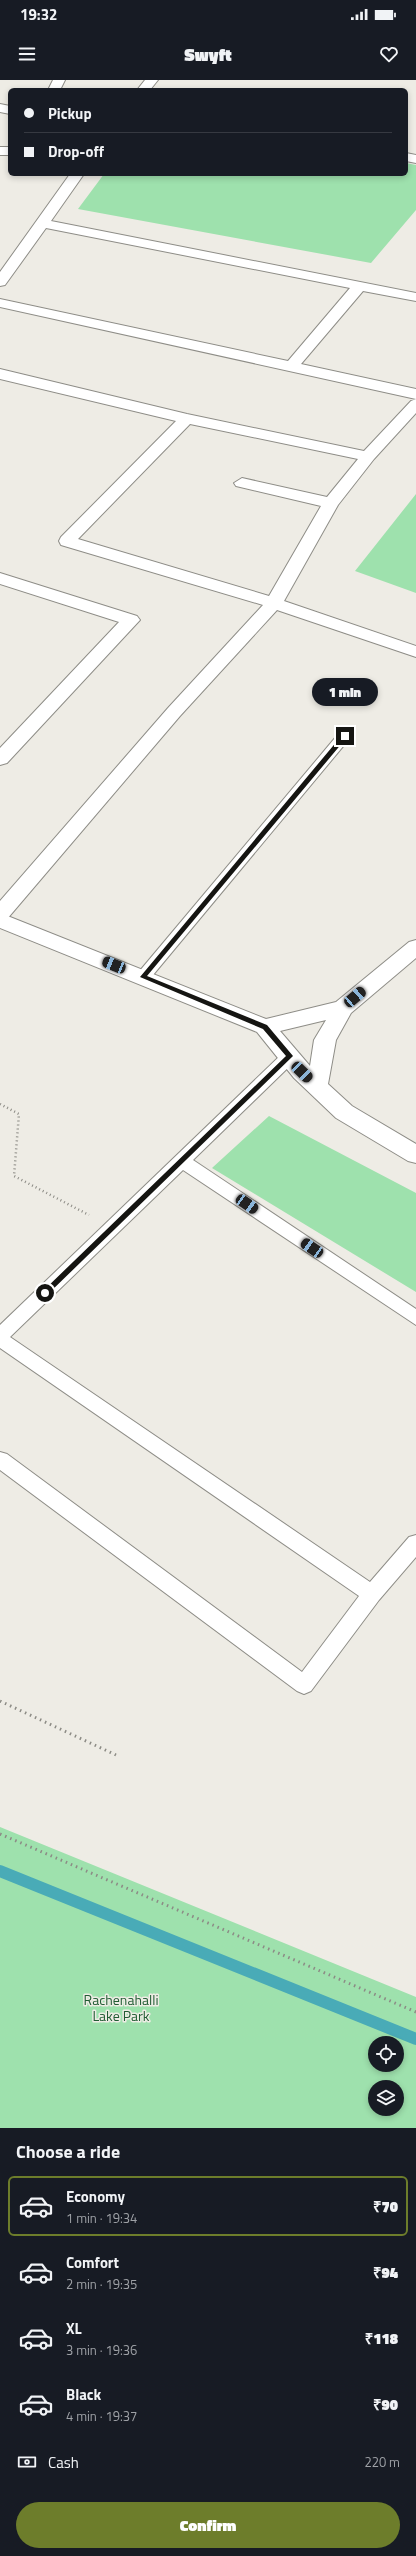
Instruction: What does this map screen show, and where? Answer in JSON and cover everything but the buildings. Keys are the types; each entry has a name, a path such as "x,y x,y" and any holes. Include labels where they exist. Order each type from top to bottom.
{"street":[{"path":"145,88 152,80"},
{"path":"0,282 77,176"},
{"path":"42,223 416,297"},
{"path":"292,366 360,285"},
{"path":"0,303 416,394"},
{"path":"0,374 187,419 368,456"},
{"path":"0,914 174,712 274,603 313,531 331,503 368,456 416,404"},
{"path":"187,419 67,541 274,603 416,652"},
{"path":"242,483 331,503"},
{"path":"0,578 131,620 0,759"},
{"path":"0,920 265,1027 316,1086 344,1112 416,1155"},
{"path":"316,1086 325,1040 343,1008 416,947"},
{"path":"265,1027 343,1008"}],"lane":[{"path":"143,977 345,736"},
{"path":"290,1056 0,1338 372,1594"},
{"path":"182,1161 416,1318"},
{"path":"0,1460 304,1685 372,1594 416,1543"}],"path":[{"path":"0,1104 19,1114 14,1176 112,1228"},
{"path":"0,1701 116,1755"},
{"path":"0,1834 416,2012"}],"green space":[{"path":"408,163 416,165 416,210 371,263 78,209 103,176 408,176"},
{"path":"416,494 416,593 355,571"},
{"path":"269,1116 416,1193 416,1292 212,1168"},
{"name":"Rachenahalli Lake Park","path":"0,1827 416,1997 416,2128 0,2128"}],"waterway":[{"path":"0,1871 416,2039"}],"route":[{"path":"45,1293 290,1056 265,1027 143,977 345,736"}]}
